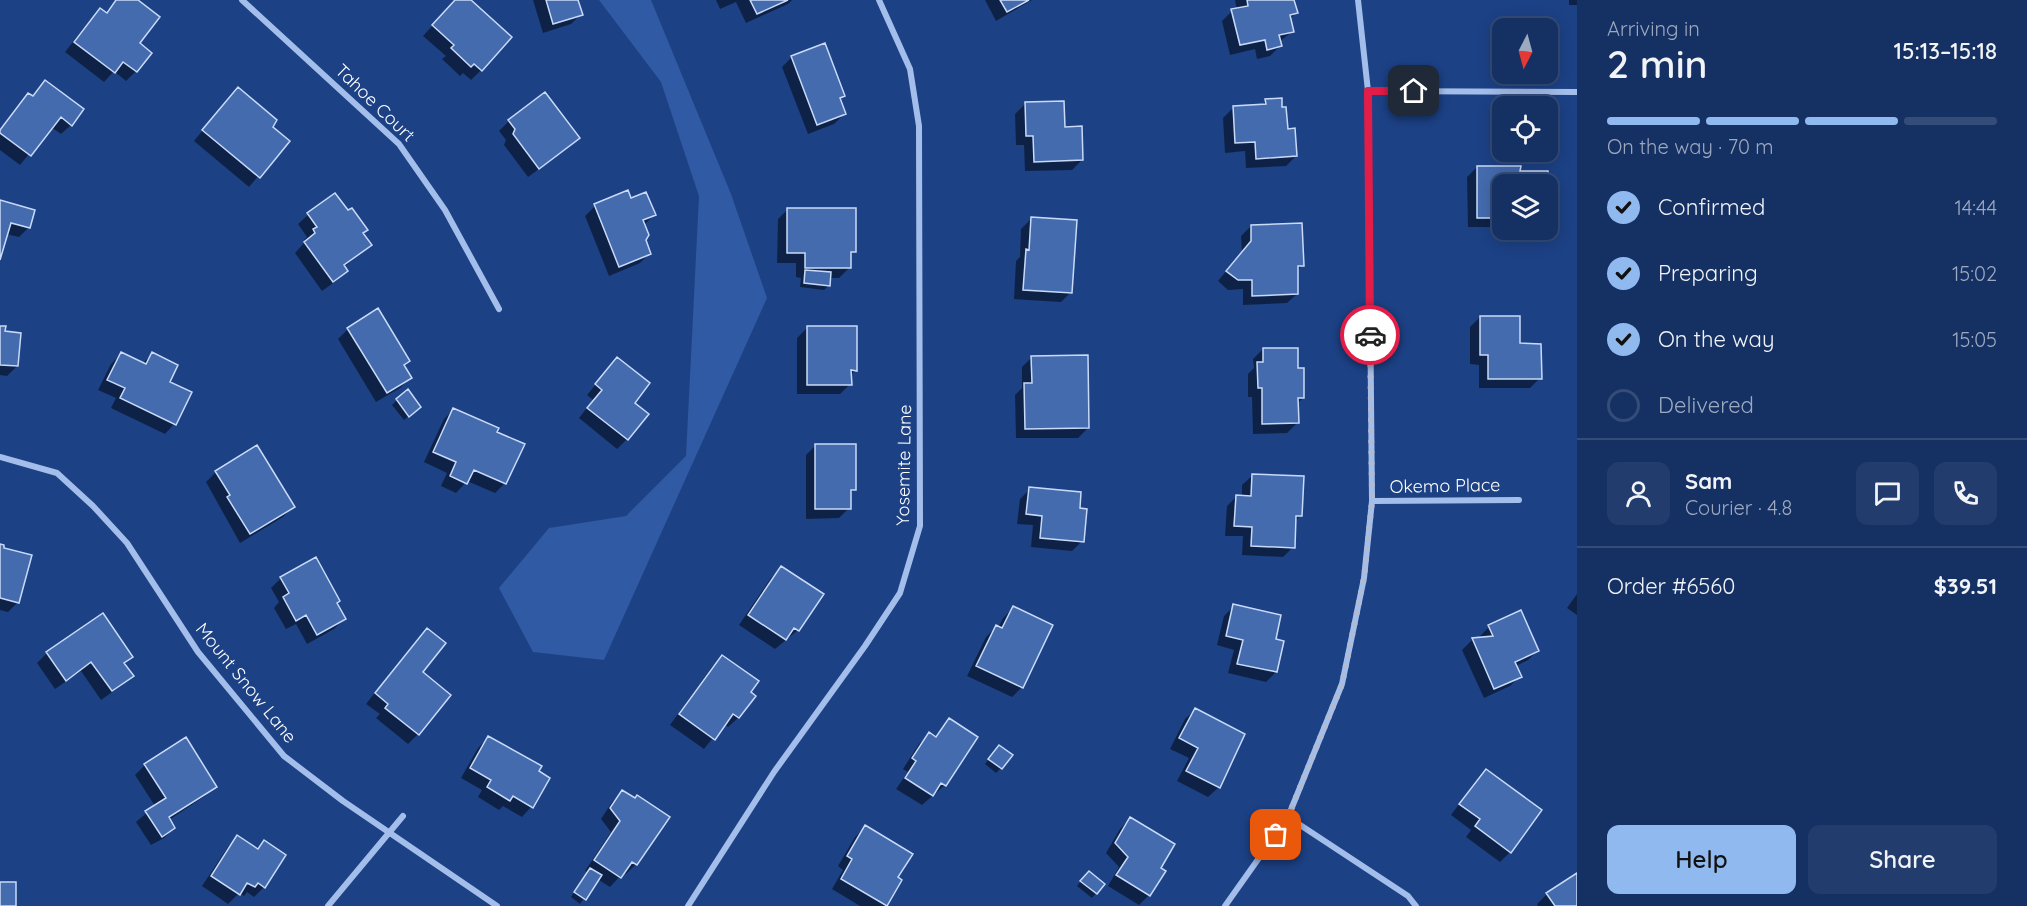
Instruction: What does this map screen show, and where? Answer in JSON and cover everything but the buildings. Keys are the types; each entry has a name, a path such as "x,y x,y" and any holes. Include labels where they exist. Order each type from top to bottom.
{"street":[{"name":"Tahoe Court","path":"242,0 399,144 445,210 500,309"},
{"name":"Yosemite Lane","path":"688,906 774,772 865,646 900,593 920,526 919,126 910,69 879,0"},
{"path":"1225,906 1288,817 1342,684 1364,578 1372,501 1368,91 1358,0"},
{"path":"1368,91 1577,92"},
{"name":"Mount Snow Lane","path":"0,457 57,473 93,507 127,543 198,652 284,756 388,832 497,906"},
{"name":"Okemo Place","path":"1372,501 1519,500"},
{"path":"328,906 403,816"},
{"path":"1288,817 1408,896 1416,906"}],"shaded area":[{"path":"599,0 651,0 731,194 767,298 604,660 533,652 499,588 549,528 626,516 686,456 699,196 661,82"}],"way so far":[{"path":"1276,835 1288,817 1342,684 1364,578 1372,501 1370,335"}],"route":[{"path":"1370,335 1368,91 1414,91"}]}
